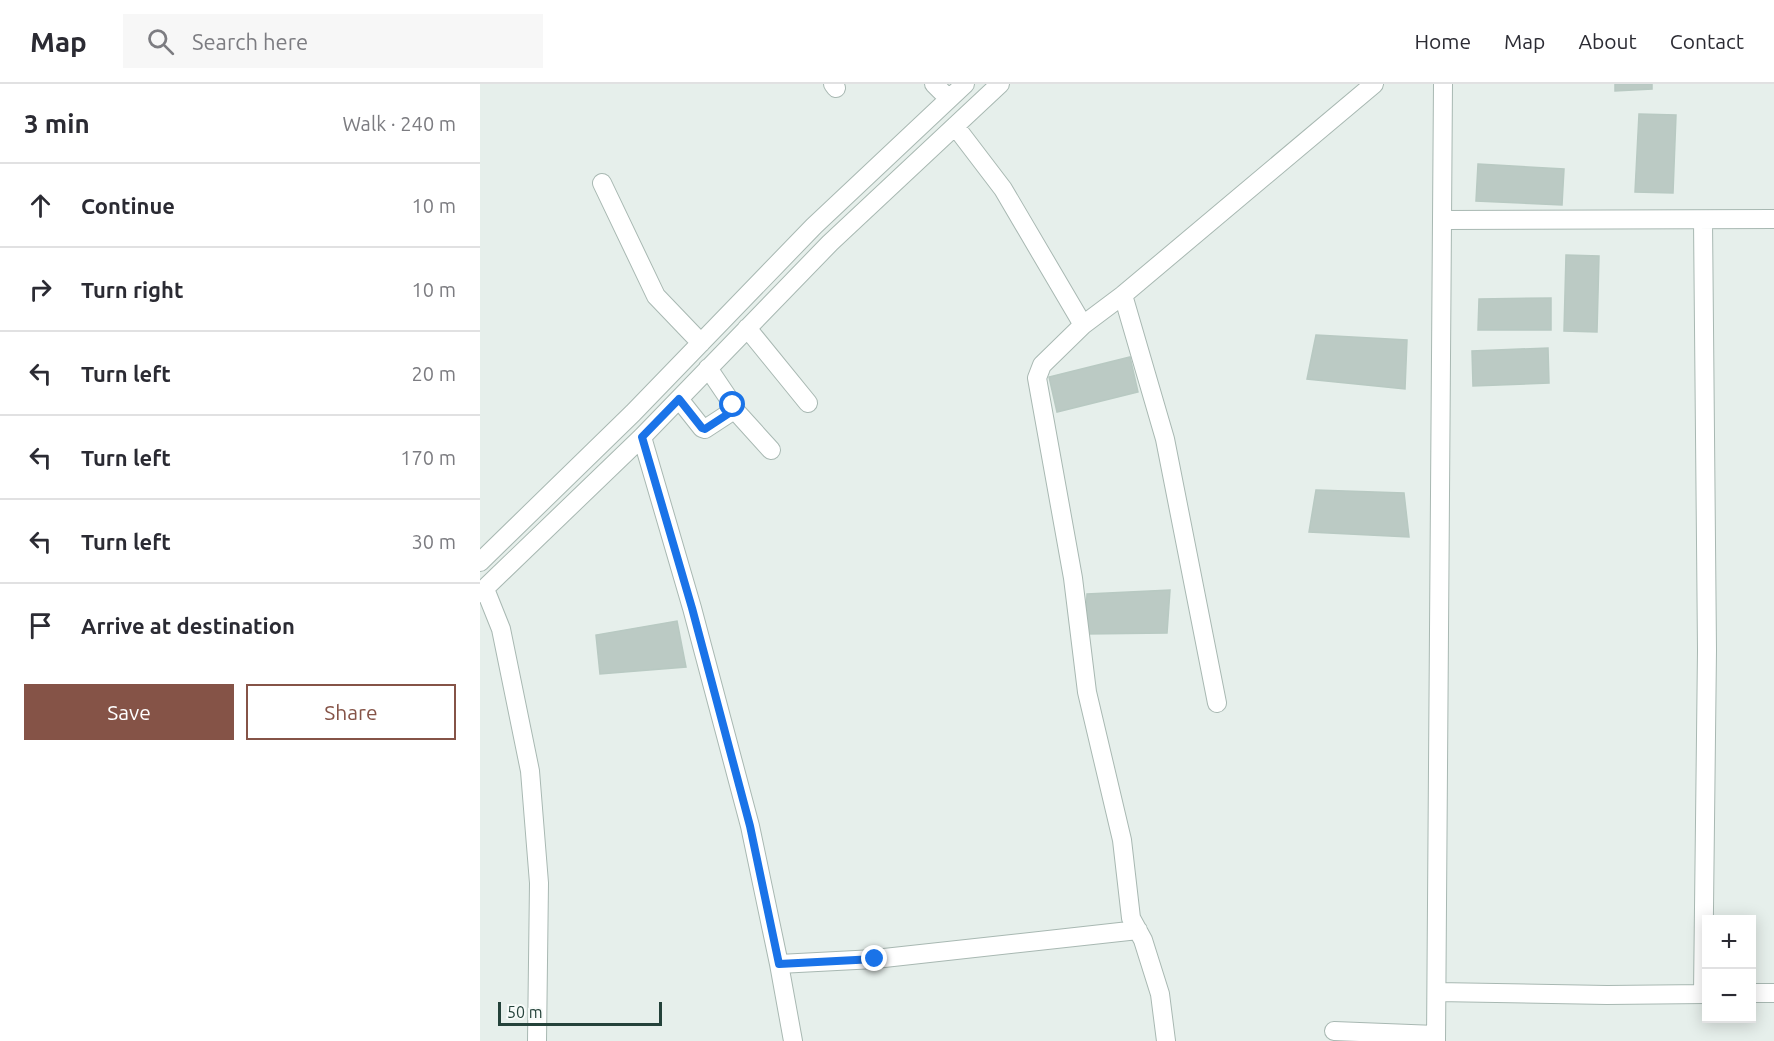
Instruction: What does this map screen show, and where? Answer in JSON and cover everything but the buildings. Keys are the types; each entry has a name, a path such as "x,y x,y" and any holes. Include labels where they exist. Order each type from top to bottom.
{"street":[{"path":"934,84 949,99"},
{"path":"480,562 633,413 814,226 965,84"},
{"path":"537,1041 539,883 530,771 501,629 482,591 642,437 830,243 1000,84"},
{"path":"1166,1041 1160,994 1143,940 1131,918 1122,840 1087,692 1073,578 1037,378 1042,365 1083,325 1374,84"},
{"path":"1334,1031 1436,1038 1443,84"},
{"path":"955,126 1002,189 1083,325"},
{"path":"602,183 656,296 701,343"},
{"path":"1442,220 1774,219"},
{"path":"1703,220 1707,650 1705,969"},
{"path":"1123,294 1165,439 1217,703"},
{"path":"747,328 808,403"},
{"path":"708,368 733,408 771,450"},
{"path":"679,399 705,429 724,417 733,408"},
{"path":"642,437 692,608 750,826 793,1041"},
{"path":"779,964 875,959 1138,930"},
{"path":"1437,992 1702,994"},
{"path":"1756,993 1774,993"}],"route":[{"path":"733,405 731,412 705,429 679,399 642,437 692,608 750,826 779,964 875,959"}]}
